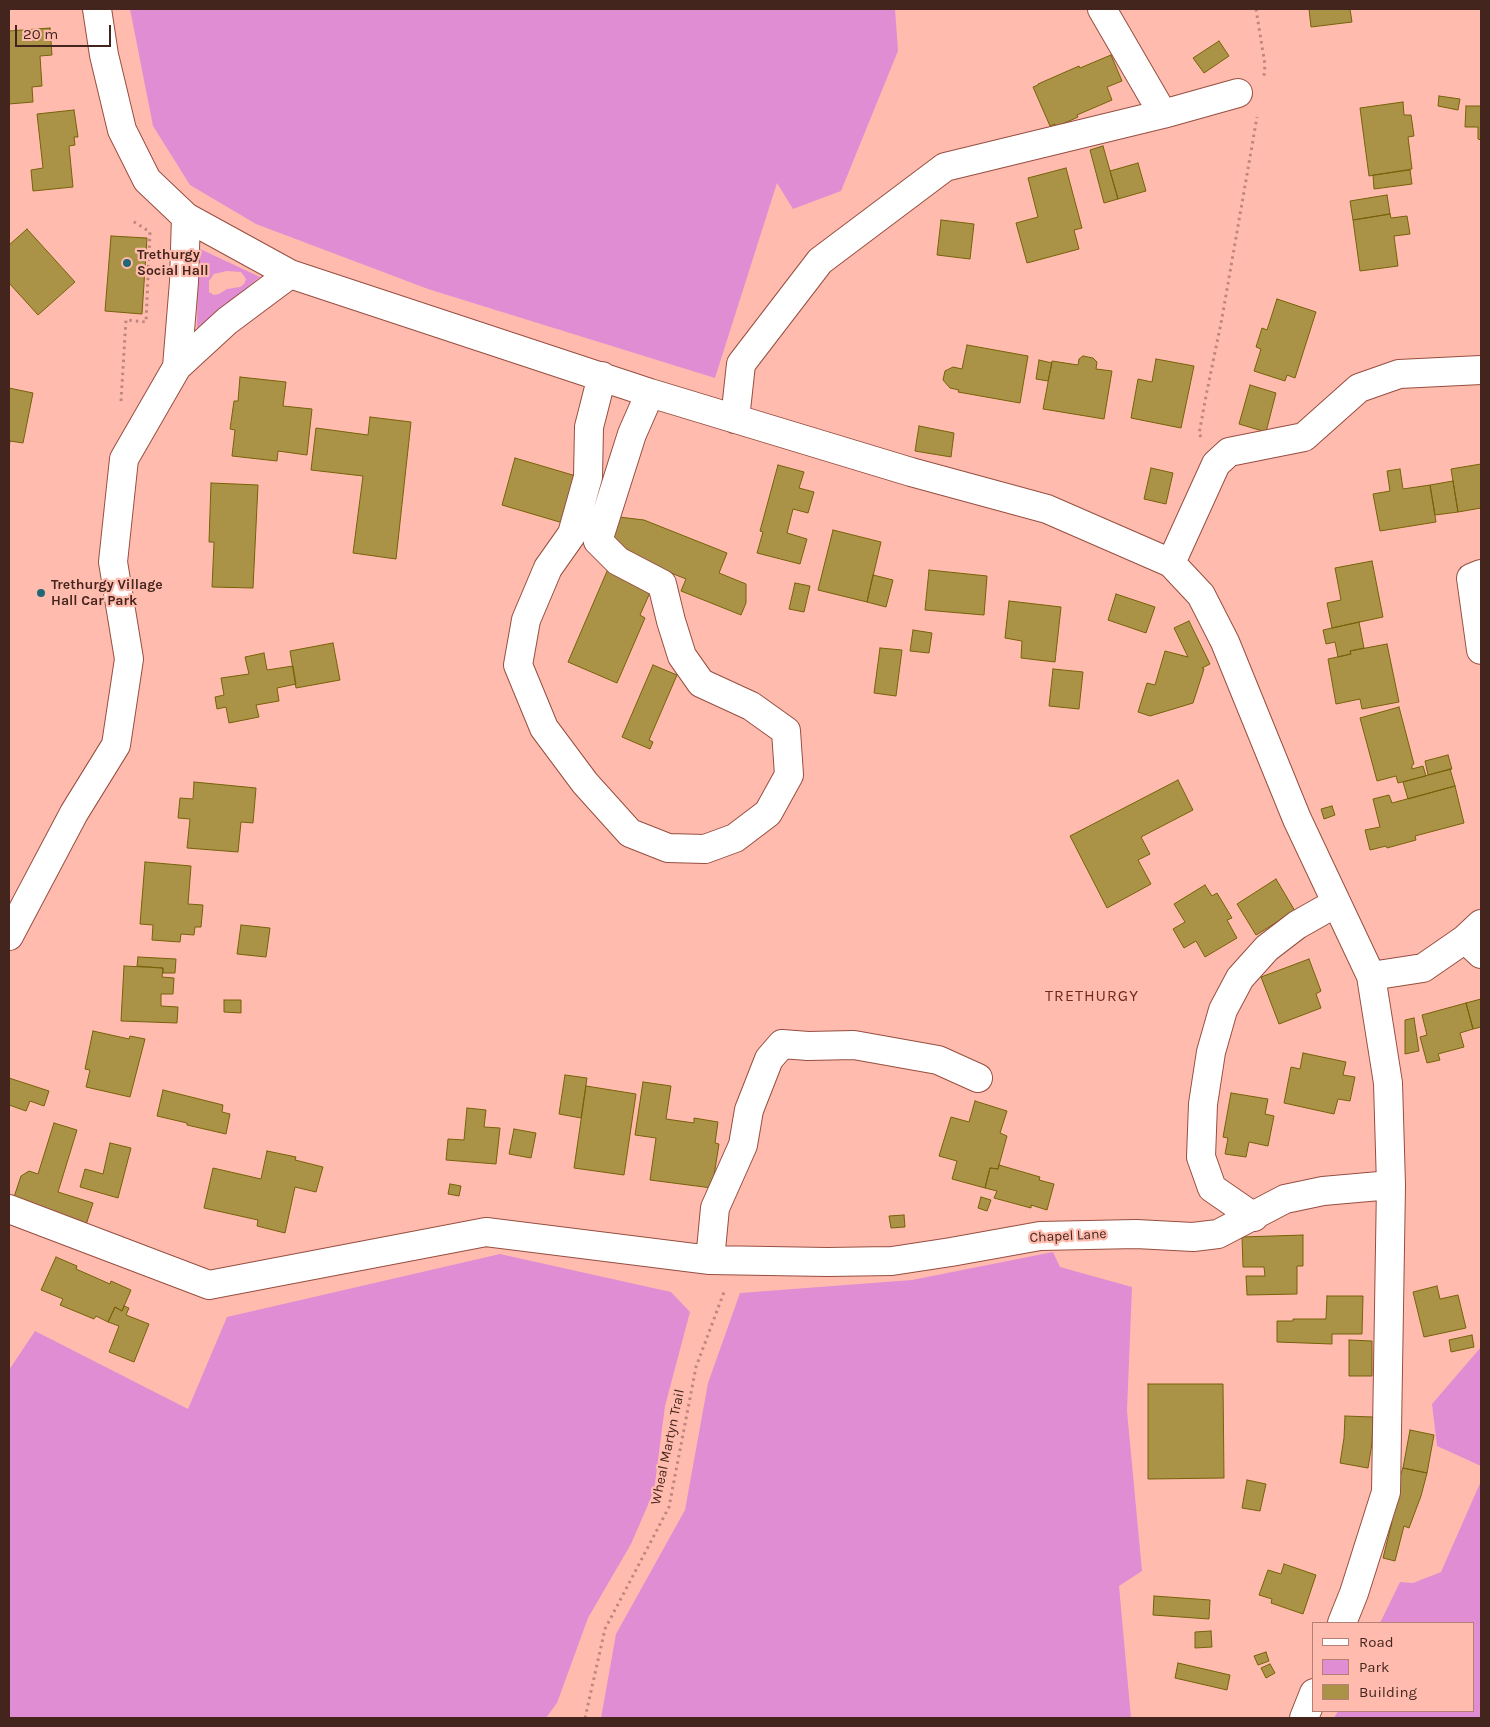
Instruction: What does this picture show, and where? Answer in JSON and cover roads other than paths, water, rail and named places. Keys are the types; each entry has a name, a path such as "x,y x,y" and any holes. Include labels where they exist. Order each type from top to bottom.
{"street":[{"path":"97,9 104,55 122,130 147,180 186,217 290,274 650,393 911,472 1047,509 1171,563 1202,595 1225,642 1297,819 1371,976 1388,1083 1391,1185 1386,1492 1354,1593 1342,1622"},
{"path":"1102,9 1163,114"},
{"path":"735,419 741,364 820,261 945,168 1163,114 1250,89"},
{"path":"177,367 184,282 186,217"},
{"path":"9,936 74,813 116,745 129,659 113,562 124,459 177,367 227,321 290,274"},
{"path":"1171,563 1216,464 1229,452 1304,437 1359,388 1399,374 1481,370"},
{"path":"602,376 589,427 588,476 572,534 548,568 526,620 518,665 544,728 585,783 630,832 668,848 705,849 736,838 768,813 789,775 786,731 751,706 701,683 682,656 662,584 618,561 598,541 632,434 650,393"},
{"path":"1481,574 1472,578 1481,650"},
{"path":"1254,1216 1212,1188 1201,1158 1203,1104 1212,1052 1223,1010 1240,978 1267,948 1290,930 1336,903"},
{"path":"1371,976 1423,968 1476,939"},
{"path":"723,1261 715,1208 743,1144 749,1110 769,1059 782,1044 808,1046 854,1045 938,1060 978,1078"},
{"name":"Chapel Lane","path":"9,1210 209,1285 486,1232 723,1261 892,1261 1040,1236 1136,1234 1193,1237 1218,1234 1285,1199 1323,1191 1391,1185"},
{"path":"1304,1718 1312,1698"}],"place":[{"name":"Trethurgy Social Hall","path":"127,263"},
{"name":"Trethurgy Village Hall Car Park","path":"41,593"}],"district":[{"name":"TRETHURGY","path":"1092,996"}]}
